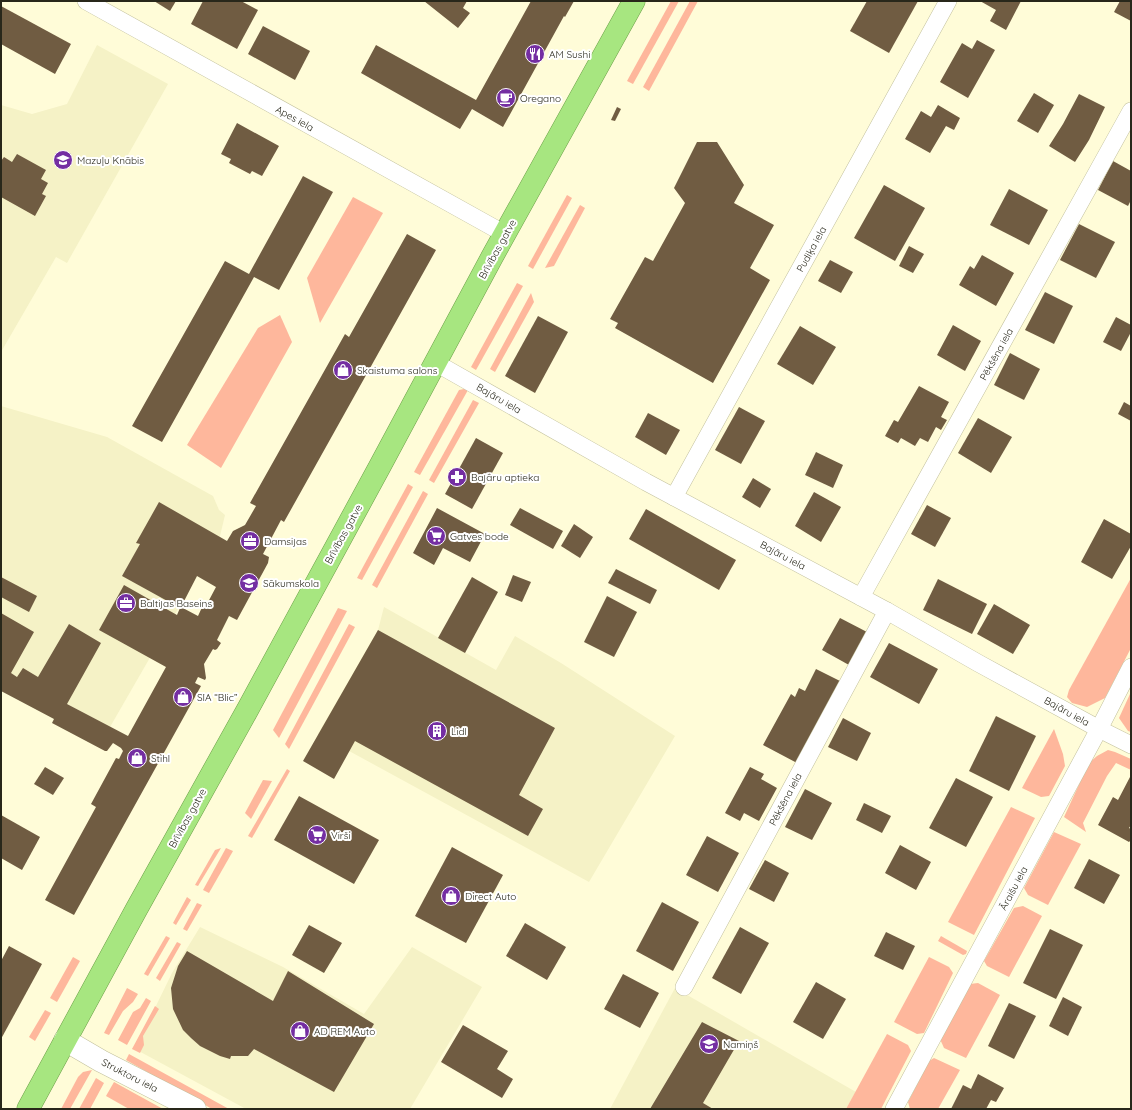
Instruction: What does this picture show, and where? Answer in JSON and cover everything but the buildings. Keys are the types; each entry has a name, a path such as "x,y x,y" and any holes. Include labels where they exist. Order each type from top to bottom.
{"highway":[{"name":"Brīvības gatve","path":"28,1109 132,917 249,707 505,234 634,1"}],"street":[{"name":"Apes iela","path":"86,1 505,234"},
{"name":"Pudiķa iela","path":"674,497 948,1"},
{"name":"Pēkšēna iela","path":"861,597 1131,111"},
{"name":"Bajāru iela","path":"436,363 674,497 887,611 978,663 1131,745"},
{"name":"Pēkšēna iela","path":"684,988 887,611"},
{"name":"Āraišu iela","path":"894,1109 1131,667"},
{"name":"Struktoru iela","path":"65,1040 196,1109"}],"shaded area":[{"path":"671,1 679,1 633,84 627,81"},
{"path":"690,1 698,1 649,91 643,87"},
{"name":"Mazuļu Knābis","path":"97,45 168,84 67,263 56,257 1,352 1,105 32,114 67,104"},
{"path":"567,195 572,198 533,269 528,266"},
{"path":"353,197 383,213 320,323 307,278"},
{"path":"580,205 585,208 554,266 545,268"},
{"path":"517,283 523,286 476,370 471,367"},
{"path":"531,293 534,302 495,372 490,369"},
{"path":"280,315 292,342 221,468 187,445 258,328"},
{"path":"459,390 468,390 420,475 414,472"},
{"path":"473,400 479,403 434,483 429,480"},
{"path":"1,406 107,437 213,496 219,510 225,515 220,536 110,727 1,668"},
{"path":"408,484 413,487 362,580 357,578"},
{"path":"423,491 428,494 377,588 372,585"},
{"path":"1131,578 1131,648 1105,698 1087,707 1072,703 1067,697 1069,690"},
{"path":"384,607 496,670 515,636 561,663 675,736 589,882 318,734 378,630"},
{"path":"338,608 347,611 279,738 273,730"},
{"path":"349,624 355,627 289,749 285,744"},
{"path":"1130,694 1131,732 1128,731 1119,718"},
{"path":"1054,729 1063,754 1065,766 1049,796 1041,797 1022,788"},
{"path":"1108,750 1131,759 1131,770 1116,763 1107,776 1083,823 1086,832 1064,817 1089,763 1097,756"},
{"path":"287,769 290,771 252,838 248,836"},
{"path":"263,780 272,781 251,819 245,813"},
{"path":"1011,807 1035,818 974,935 948,922"},
{"path":"1054,832 1081,844 1048,905 1028,895 1024,888"},
{"path":"221,848 198,886 195,885 215,850"},
{"path":"226,848 233,851 209,893 203,890"},
{"path":"187,897 191,900 176,925 173,923"},
{"path":"197,903 202,905 187,931 183,929"},
{"path":"1023,906 1042,916 1009,977 987,966 984,961 1014,908"},
{"name":"AD REM Auto","path":"200,927 283,967 364,1014 412,947 482,987 410,1109 246,1109 135,1049 172,973"},
{"path":"166,936 170,938 148,976 144,974"},
{"path":"941,936 967,951 966,954 963,955 938,941"},
{"path":"177,942 181,944 160,981 156,978"},
{"path":"73,957 80,961 57,1002 50,998"},
{"path":"929,957 949,967 953,973 924,1033 917,1034 894,1022"},
{"path":"978,983 1000,995 966,1058 944,1048 940,1039 970,984"},
{"path":"127,988 138,994 133,1002 123,1011 109,1035 104,1033"},
{"name":"Namiņš","path":"675,988 856,1092 846,1109 610,1109"},
{"path":"146,998 151,1001 127,1045 118,1040 133,1012 140,1008"},
{"path":"155,1006 159,1009 143,1036 144,1045 140,1053 132,1049"},
{"path":"45,1010 51,1013 35,1041 29,1037"},
{"path":"887,1034 908,1045 911,1051 881,1109 846,1109"},
{"path":"129,1054 229,1109 212,1109 126,1060"},
{"path":"934,1058 960,1070 938,1109 910,1109 908,1102 929,1061"},
{"path":"92,1070 70,1109 61,1109 78,1077 83,1072"},
{"path":"96,1078 104,1083 90,1109 79,1109"},
{"path":"114,1082 163,1109 129,1109 106,1096"}],"place":[{"name":"AM Sushi","path":"535,54"},
{"name":"Oregano","path":"506,98"},
{"name":"Mazuļu Knābis","path":"63,160"},
{"name":"Skaistuma salons","path":"343,370"},
{"name":"Bajāru aptieka","path":"457,477"},
{"name":"Gatves bode","path":"436,536"},
{"name":"Damsijas","path":"250,541"},
{"name":"Sākumskola","path":"249,583"},
{"name":"Baltijas Baseins","path":"126,603"},
{"name":"SIA “Blic”","path":"183,697"},
{"name":"Lidl","path":"437,731"},
{"name":"Stihl","path":"137,758"},
{"name":"Virši","path":"317,835"},
{"name":"Direct Auto","path":"451,896"},
{"name":"AD REM Auto","path":"300,1031"},
{"name":"Namiņš","path":"709,1044"}]}
